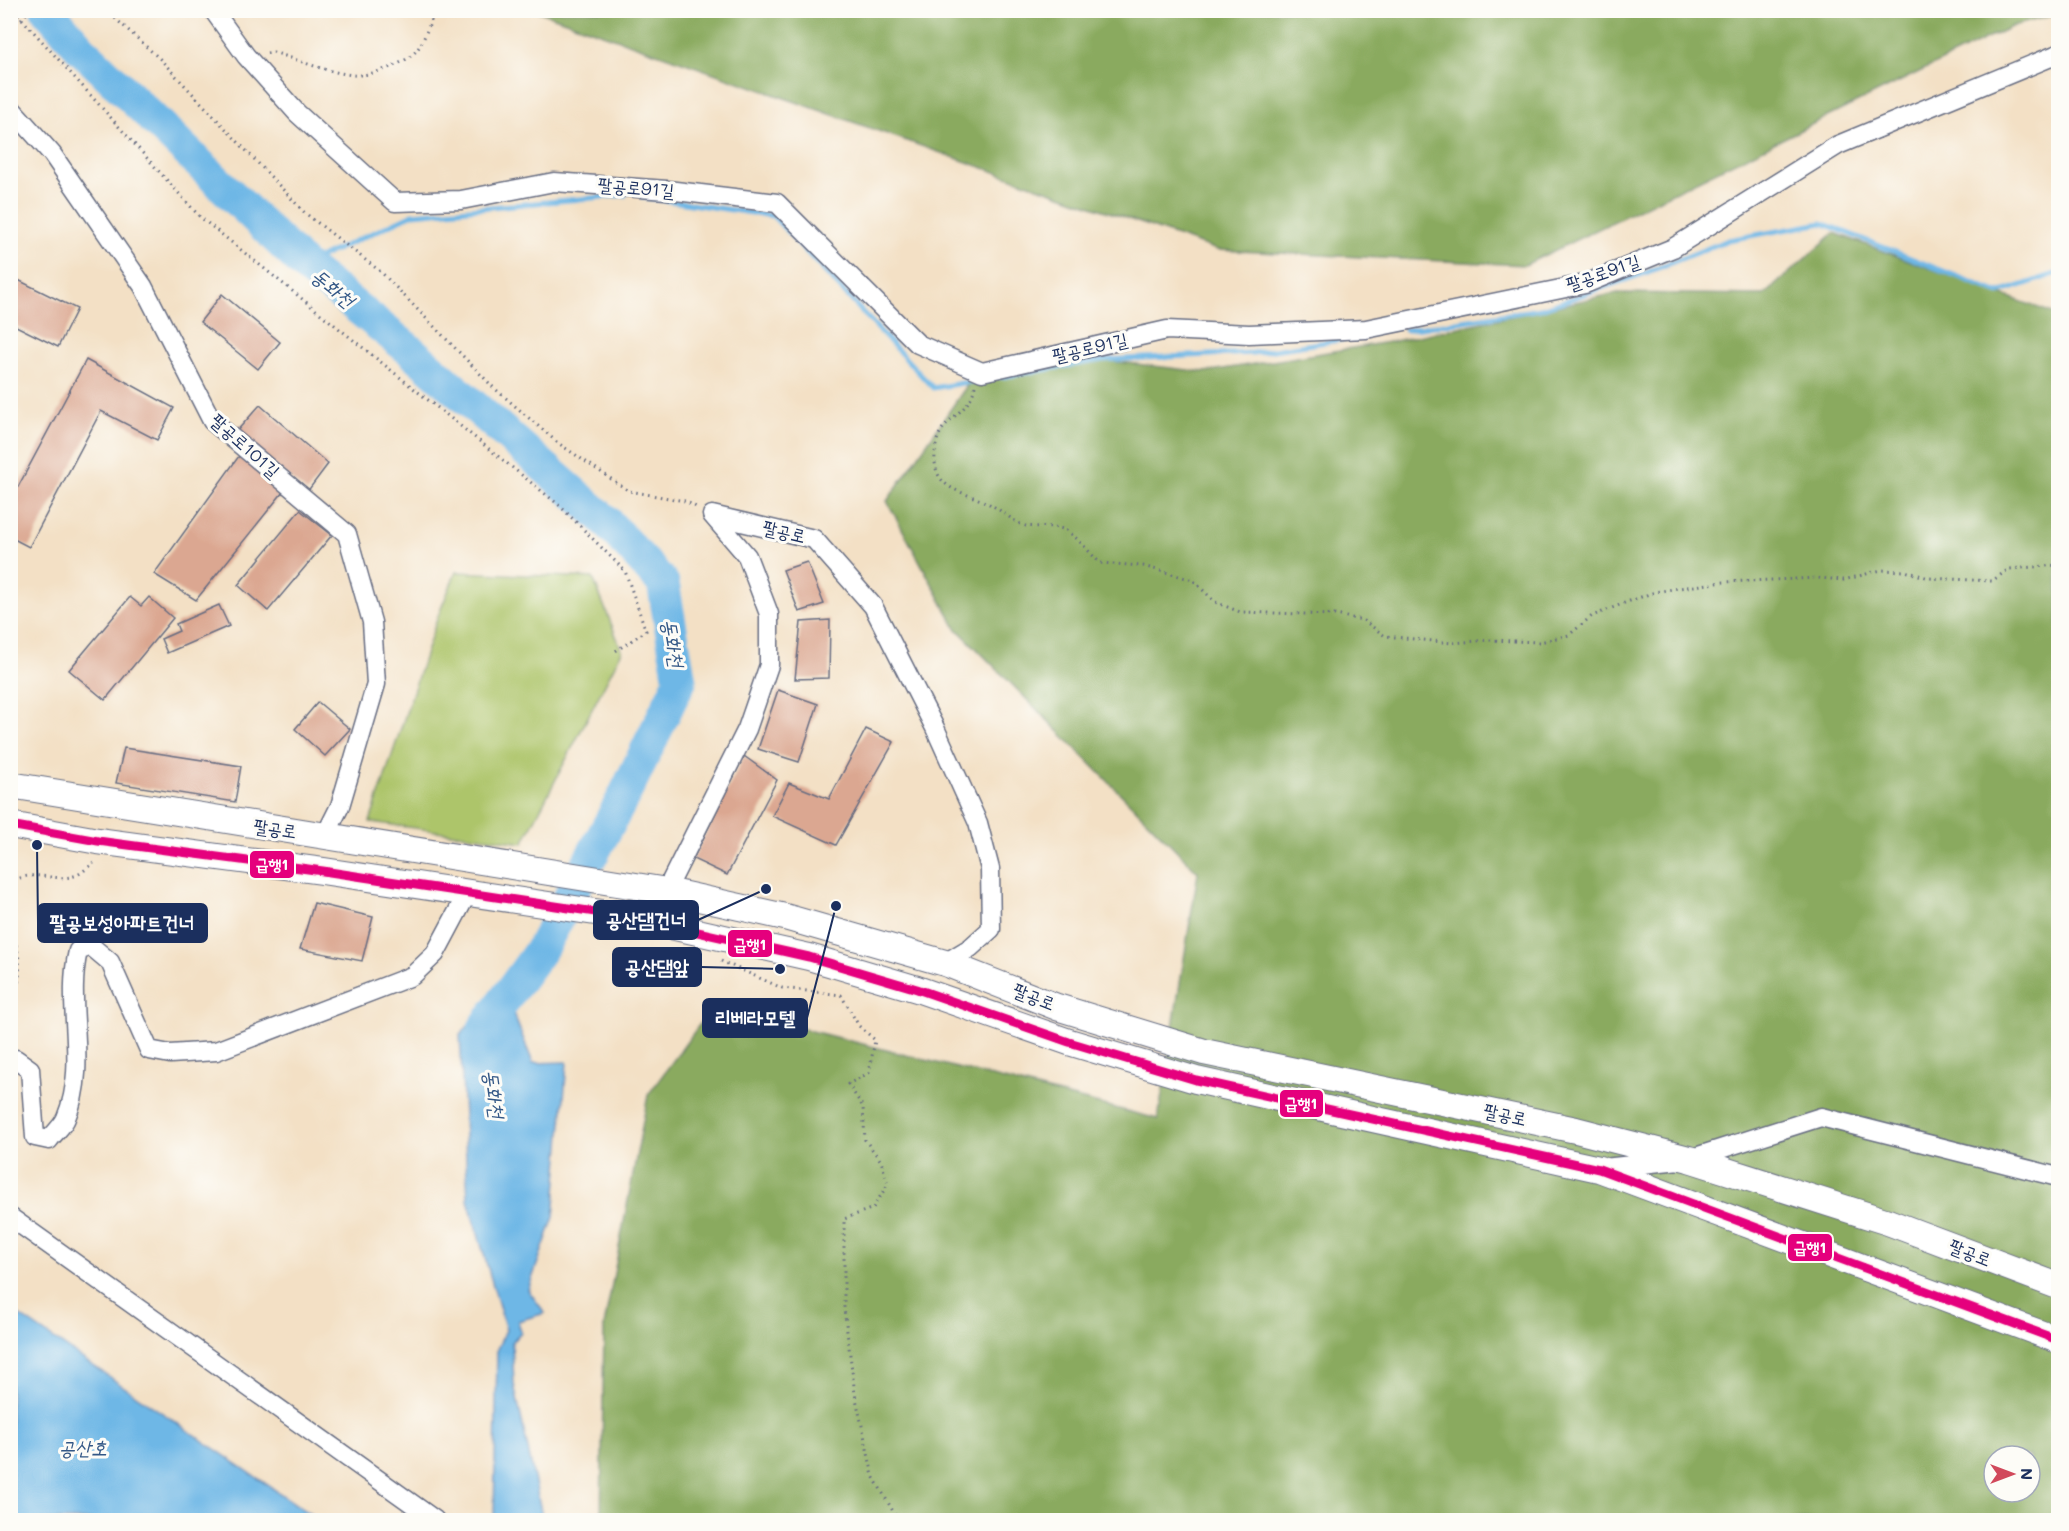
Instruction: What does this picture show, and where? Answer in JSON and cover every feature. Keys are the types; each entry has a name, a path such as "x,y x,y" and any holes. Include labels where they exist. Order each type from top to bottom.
{"main road":[{"name":"팔공로","path":"10,785 666,891 785,917 945,963 1057,1007 1204,1052 1576,1130 1689,1159 1888,1222 2058,1286"},
{"name":"팔공로","path":"10,825 115,844 468,892 651,921 809,957 906,986 1069,1042 1196,1080 1599,1169 2058,1340"}],"street":[{"name":"팔공로91길","path":"213,10 246,56 297,113 396,202 461,200 554,182 667,190 777,203 918,344 982,372 1167,330 1249,334 1366,329 1585,284 1673,248 1838,145 2058,54"},
{"name":"팔공로101길","path":"10,106 52,154 143,286 212,421 346,534 372,622 376,684 340,806 325,836"},
{"name":"팔공로","path":"666,891 747,729 769,665 769,614 747,556 712,515"},
{"name":"팔공로","path":"712,515 814,539 873,606 935,728 978,823 990,869 991,929 970,948 945,963"},
{"path":"651,921 666,891"},
{"path":"10,1060 16,1059 30,1069 35,1137 49,1140 66,1119 77,1075 75,1010 78,951 92,946 110,962 149,1050 170,1054 216,1051 412,976 435,954 468,892"},
{"path":"1599,1169 1689,1159 1821,1117 2058,1177"},
{"path":"10,1218 435,1521"}],"path":[{"path":"14,10 200,217 559,505 625,571 646,631 614,652"},
{"path":"21,19 30,10"},
{"path":"106,10 160,59 305,213 381,272 493,387 558,443 628,491 685,501 712,515"},
{"path":"246,56 273,52 354,76 382,70 399,65 416,52 438,10"},
{"path":"973,394 965,410 946,422 936,444 936,464 944,484 958,494 984,501 1024,526 1044,526 1066,531 1100,563 1143,566 1193,580 1215,602 1240,612 1344,616 1362,620 1385,636 1413,641 1540,642 1569,634 1593,616 1656,592 1724,582 1818,578 1844,580 1881,570 1905,571 1929,578 1992,581 2009,569 2058,565"},
{"path":"10,877 74,877 115,844"},
{"path":"10,885 17,878"},
{"path":"10,928 18,951 19,981 10,1008"},
{"path":"720,961 782,988 841,995 860,1026 875,1040 869,1073 848,1084 863,1107 865,1140 881,1161 888,1184 873,1208 843,1220 843,1308 855,1394 873,1476 898,1521"}],"green space":[{"path":"2058,10 2058,14 2013,26 1525,265 1217,250 537,11"},
{"path":"1834,233 2058,315 2058,1520 601,1520 604,1326 648,1095 713,1006 1158,1119 1198,872 956,628 887,501 970,381 1102,360 1205,372 1395,341 1617,293 1764,295"},
{"path":"456,572 593,578 622,651 523,843 370,822 438,616"}],"water":[{"path":"503,987 533,1063 567,1062 554,1217 528,1290 545,1313 518,1321 521,1332 512,1342 514,1384 543,1520 494,1520 497,1349 506,1330 468,1200 460,1035"},
{"name":"공산호","path":"10,1309 319,1520 11,1520"}],"building":[{"path":"10,276 77,309 58,347 10,323"},
{"path":"222,294 280,342 258,369 200,322"},
{"path":"86,360 174,408 157,440 101,411 29,547 10,537 10,502"},
{"path":"260,405 328,464 307,492 235,433"},
{"path":"239,456 283,492 196,600 154,574"},
{"path":"300,510 332,535 268,611 238,585"},
{"path":"807,562 824,604 799,612 783,570"},
{"path":"130,597 141,606 149,597 173,618 105,700 69,670"},
{"path":"219,605 229,626 167,653 161,639 179,631 176,624"},
{"path":"830,620 829,678 795,679 801,622"},
{"path":"778,690 818,704 799,762 758,749"},
{"path":"318,702 350,729 325,756 295,729"},
{"path":"866,729 894,742 836,845 772,816 789,783 829,799"},
{"path":"124,748 241,766 235,802 116,783"},
{"path":"744,756 777,780 727,875 693,859"},
{"path":"314,903 373,917 362,961 300,949"}],"waterway":[{"name":"동화천","path":"47,10 83,51 304,265 411,351 605,520 663,583 680,681 623,798 542,948 484,1028 486,1036"},
{"path":"304,265 413,214 625,195"},
{"path":"643,197 773,216 933,388 986,379"},
{"path":"1405,330 1541,309 1646,273 1728,240 1822,223 1999,293 2058,273"},
{"path":"1001,377 1102,360 1253,353 1352,338"}],"transit line":[{"name":"급행1","path":"10,825 98,841 323,871 635,918 809,957 917,989 1069,1042 1196,1080 1599,1169 2058,1340"}],"place":[{"name":"팔공보성아파트건너","path":"37,845"},
{"name":"공산댐건너","path":"766,889"},
{"name":"리베라모텔","path":"836,906"},
{"name":"공산댐앞","path":"780,969"}]}
